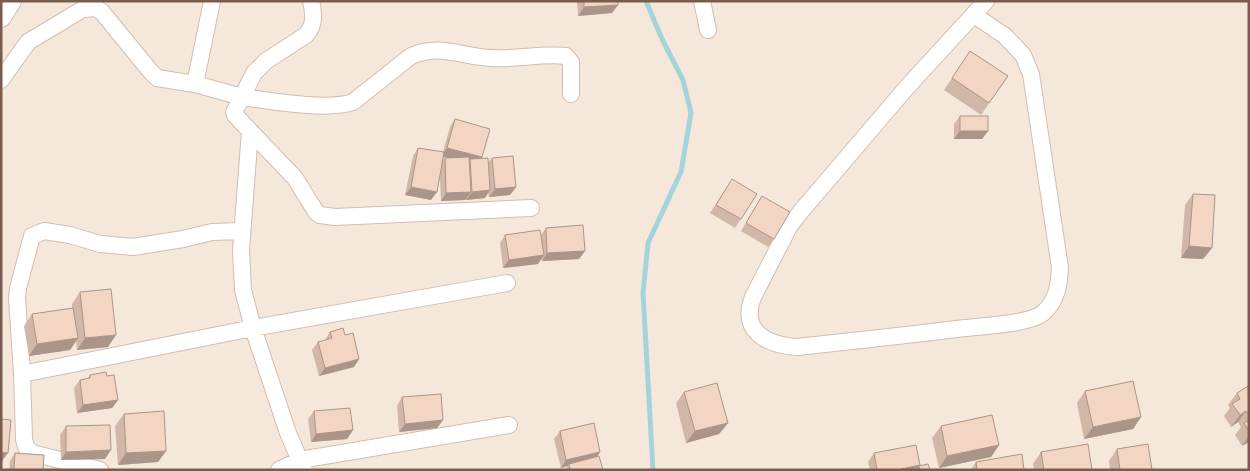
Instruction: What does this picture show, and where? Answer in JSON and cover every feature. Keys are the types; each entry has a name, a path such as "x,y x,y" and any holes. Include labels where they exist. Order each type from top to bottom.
{"street":[{"path":"1,17 11,1"},
{"path":"195,84 212,1"},
{"path":"311,1 314,15 311,30 266,61 254,73 234,112 250,132 296,178 316,212 320,215 335,217 531,208"},
{"path":"702,1 708,30"},
{"path":"974,15 1005,36 1023,55 1031,74 1060,268 1058,286 1052,302 1042,314 1023,321 927,333 797,347 784,346 760,337 754,330 750,319 749,307 752,297 789,227 908,86 986,1"},
{"path":"1,80 28,42 83,9 96,8 102,12 150,72 158,78 195,84 242,97 284,102 344,105 353,102 411,56 433,49 491,58 566,56 571,62 571,94"},
{"path":"250,132 241,250 243,290 253,328 288,433 302,465"},
{"path":"100,470 41,456 26,447 24,440 22,374 16,298 32,236 44,231 70,235 100,244 133,247 212,232 242,231"},
{"path":"22,374 253,328 508,283"},
{"path":"279,470 509,425"}],"shaded area":[{"path":"13,1 1249,1 1249,470 1,470 1,21"}],"building":[{"path":"584,1 618,1 618,5 584,7"},
{"path":"970,51 1008,76 989,103 952,78"},
{"path":"960,116 988,116 988,131 960,131"},
{"path":"455,119 490,129 482,157 447,148"},
{"path":"418,148 444,152 437,192 411,187"},
{"path":"513,156 516,187 495,189 492,158"},
{"path":"469,157 471,192 446,193 445,158"},
{"path":"488,158 490,190 472,192 470,159"},
{"path":"732,179 757,194 741,219 716,205"},
{"path":"1193,194 1215,195 1212,248 1189,246"},
{"path":"762,196 790,212 774,239 746,223"},
{"path":"583,225 585,251 547,253 546,228"},
{"path":"540,230 544,255 509,260 505,235"},
{"path":"111,289 116,335 85,338 80,292"},
{"path":"73,308 78,338 37,344 32,314"},
{"path":"343,328 345,335 353,333 359,359 325,368 318,342 332,338 330,332"},
{"path":"106,372 107,376 114,375 118,400 83,405 80,380 90,378 90,375"},
{"path":"1133,381 1141,417 1093,427 1085,391"},
{"path":"717,383 728,423 695,431 684,392"},
{"path":"1248,386 1249,415 1246,411 1240,415 1232,404 1240,399 1237,393"},
{"path":"441,394 443,420 405,424 402,397"},
{"path":"350,408 353,430 316,434 314,411"},
{"path":"164,411 166,451 126,453 124,414"},
{"path":"992,415 999,445 947,456 941,426"},
{"path":"1,419 11,420 8,453 1,452"},
{"path":"1249,420 1249,431 1244,423"},
{"path":"594,423 600,452 566,460 560,431"},
{"path":"110,425 111,450 66,452 66,426"},
{"path":"1088,444 1092,470 1044,470 1041,452"},
{"path":"1148,444 1152,470 1120,470 1117,449"},
{"path":"916,445 920,465 897,470 877,470 874,453"},
{"path":"15,453 44,455 43,470 14,470"},
{"path":"1022,454 1024,470 977,470 976,462"},
{"path":"599,456 603,470 570,470 569,464"},
{"path":"928,464 930,470 920,470 919,466"}],"waterway":[{"path":"646,1 662,39 683,80 691,113 681,172 648,243 643,293 653,470"}]}
